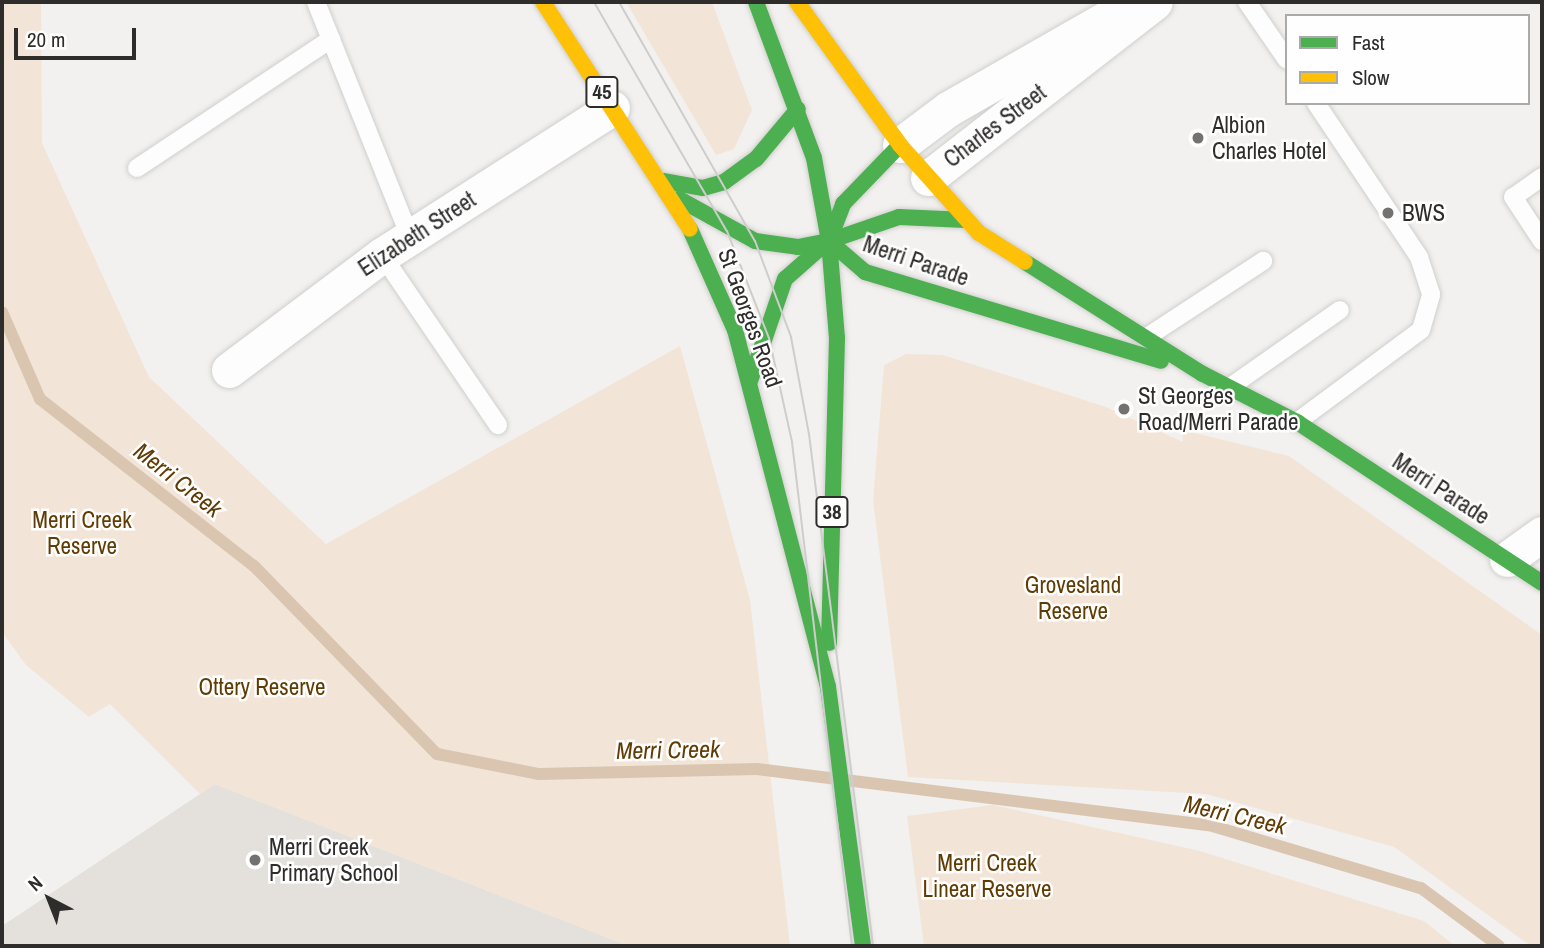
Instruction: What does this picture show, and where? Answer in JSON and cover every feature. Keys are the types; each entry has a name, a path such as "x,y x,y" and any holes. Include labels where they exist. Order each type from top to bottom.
{"main road":[{"name":"St Georges Road","path":"543,2 663,181 715,279 750,381 828,687 863,946"},
{"name":"St Georges Road","path":"756,2 798,109 829,241 837,338 828,687"},
{"path":"797,2 900,145 914,188 965,220"},
{"path":"663,181 703,188 724,182 756,159 798,109"},
{"path":"750,381 788,274 829,241 843,204 900,145"},
{"path":"663,181 686,206 727,231 782,247 829,241"},
{"name":"Charles Street","path":"829,241 914,188"},
{"name":"Merri Parade","path":"829,241 899,217 965,220 1203,374 1297,422 1542,583"},
{"name":"Merri Parade","path":"829,241 865,272 1203,374"}],"street":[{"name":"Charles Street","path":"900,145 973,93 1134,2"},
{"name":"Charles Street","path":"914,188 1155,2"},
{"name":"Elizabeth Street","path":"229,370 396,246 612,108"},
{"path":"1507,559 1542,534"}],"lane":[{"path":"316,2 331,39 396,246 498,425"},
{"path":"1247,2 1285,57"},
{"path":"137,168 331,39"},
{"path":"1297,422 1421,330 1431,294 1419,257 1317,105"},
{"path":"1542,177 1513,197 1542,241"},
{"path":"1147,337 1264,261"},
{"path":"1230,387 1340,310"}],"shaded area":[{"name":"Merri Creek Primary School","path":"215,784 629,946 2,946 2,926"}],"green space":[{"path":"2,2 41,2 42,143 149,377 326,544 680,346 750,600 790,946 629,946 215,784 200,794 110,704 89,717 26,665 2,632 2,312 32,379 2,299"},
{"path":"626,2 712,2 752,110 734,149 716,155"},
{"name":"Grovesland Reserve","path":"906,354 943,355 997,372 1106,407 1183,442 1182,430 1289,456 1542,635 1542,946 1531,946 1394,847 1206,794 908,777 873,501 884,365"},
{"name":"Merri Creek Linear Reserve","path":"993,805 1200,851 1424,921 1455,946 924,946 907,816"}],"waterway":[{"name":"Merri Creek","path":"2,312 40,399 254,566 437,754 539,774 757,769 1209,825 1421,888 1499,946"}],"tram line":[{"path":"594,2 727,231 769,338 792,442 852,946"},
{"path":"619,2 755,241 791,337 809,434 873,946"}],"traffic: fast":[{"path":"756,2 814,158 829,241 837,338 829,643"},
{"path":"663,181 703,188 724,182 756,159 798,109"},
{"path":"829,241 843,204 900,145"},
{"path":"679,199 755,241 798,247 829,241"},
{"path":"829,241 899,217 966,220"},
{"path":"690,229 735,330 828,687 863,946"},
{"path":"829,241 865,272 1161,361"},
{"path":"750,381 785,279 827,242"},
{"path":"1025,262 1203,374 1297,422 1542,583"}],"traffic: slow":[{"path":"543,2 690,229"},
{"path":"797,2 900,145 979,233 1025,262"}],"place":[{"name":"Albion Charles Hotel","path":"1198,138"},
{"name":"BWS","path":"1388,213"},
{"name":"St Georges Road/Merri Parade","path":"1124,409"},
{"name":"Merri Creek Primary School","path":"255,860"}],"park label":[{"name":"Merri Creek Reserve","path":"82,533"},
{"name":"Ottery Reserve","path":"262,687"}]}
